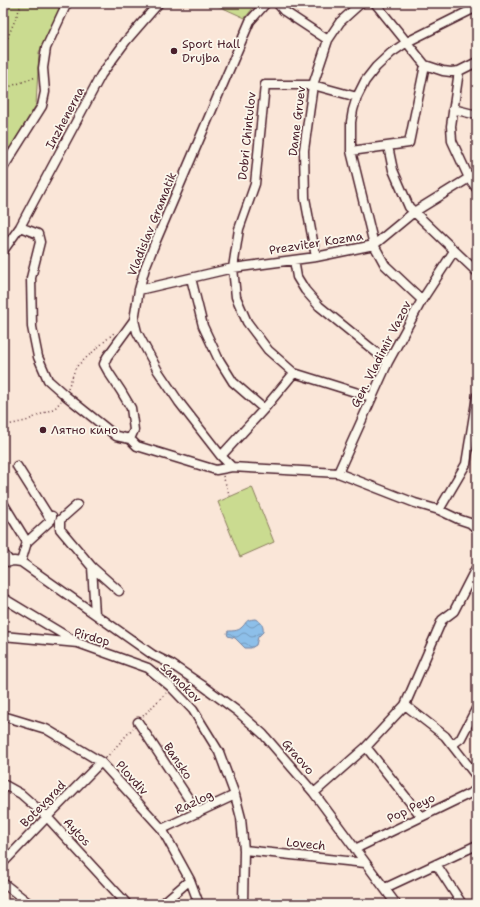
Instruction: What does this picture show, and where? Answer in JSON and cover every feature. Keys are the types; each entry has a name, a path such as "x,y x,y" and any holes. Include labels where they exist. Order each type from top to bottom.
{"street":[{"path":"3,168 42,106 45,92 43,68 46,48 67,3"},
{"name":"Inzhenerna","path":"3,251 20,227 101,75 126,41 159,3"},
{"name":"Vladislav Gramatik","path":"232,466 222,456 179,402 158,371 137,332 134,320 139,290 145,268 250,21 266,3"},
{"path":"277,3 284,11 328,40"},
{"name":"Dame Gruev","path":"316,257 305,198 304,150 313,84 328,40 340,22 361,3"},
{"path":"375,3 425,65 451,72 459,71 477,62"},
{"path":"422,300 385,265 374,246 351,151 351,122 353,110 357,97 365,81 376,67 391,54 407,42 477,7"},
{"path":"351,151 409,143 425,65"},
{"path":"459,71 451,126 452,141 469,178 477,189"},
{"path":"313,84 357,97"},
{"name":"Dobri Chintulov","path":"313,84 265,85 255,184 239,229 233,268 236,297 247,322 268,350 294,373 371,397"},
{"path":"453,109 477,115"},
{"path":"388,146 393,170 409,207 477,272"},
{"path":"3,152 12,154"},
{"name":"Prezviter Kozma","path":"139,290 233,268 316,257 374,246 414,212 477,174"},
{"path":"20,227 38,234 40,242 31,278 32,327 38,358 48,380 116,436 130,438 137,446 216,470 232,466 338,473 408,500 439,510 458,519 470,522 477,529"},
{"name":"Gen. Vladimir Vazov","path":"338,473 388,362 422,300 454,251"},
{"path":"294,260 297,277 305,290 319,306 388,362"},
{"path":"190,278 203,326 218,358 233,382 264,409"},
{"path":"130,438 134,430 131,408 122,391 104,364 107,357 134,320"},
{"path":"222,456 294,373"},
{"path":"439,510 466,464 477,396"},
{"path":"17,466 51,520"},
{"path":"3,503 27,542"},
{"path":"76,505 60,520 60,529 92,567 119,591"},
{"path":"3,553 7,562 21,562 27,542 51,520 52,510"},
{"name":"Samokov","path":"21,562 153,655 148,668 171,687 193,710 219,752 235,796 241,818 244,850 243,904"},
{"path":"314,793 366,747 405,705 442,620 454,611 477,566"},
{"path":"92,567 95,614"},
{"path":"3,598 78,643"},
{"name":"Pirdop","path":"3,636 78,643 148,668"},
{"name":"Graovo","path":"153,655 171,664 202,685 237,711 263,734 314,793 396,904"},
{"path":"405,705 445,736 477,777"},
{"path":"452,745 461,738 477,707"},
{"name":"Plovdiv","path":"3,716 46,729 101,762 162,829 190,880 199,904"},
{"name":"Bansko","path":"138,722 198,813"},
{"path":"366,747 422,816"},
{"name":"Botevgrad","path":"3,863 101,762"},
{"name":"Aytos","path":"3,784 21,794 47,817 127,904"},
{"name":"Pop Peyo","path":"355,849 477,790"},
{"name":"Razlog","path":"162,829 235,796"},
{"path":"384,888 477,845"},
{"name":"Lovech","path":"244,850 365,863"},
{"path":"436,864 462,904"},
{"path":"162,904 190,880"},
{"path":"3,883 30,904"}],"path":[{"path":"3,49 22,3"},
{"path":"3,88 44,75"},
{"path":"3,426 26,421 55,408 66,396 76,367 119,328"},
{"path":"220,469 230,497"}],"green space":[{"path":"3,3 66,3 39,52 36,105 10,148 3,147"},
{"path":"212,3 257,3 245,18"},
{"path":"252,487 274,542 240,557 218,502"}],"water":[{"path":"255,619 262,624 263,627 263,632 258,637 256,645 251,648 245,648 235,638 228,636 228,631 238,630 248,621"}],"place":[{"name":"Sport Hall Drujba","path":"174,51"},
{"name":"Лятно кино","path":"43,430"}]}
